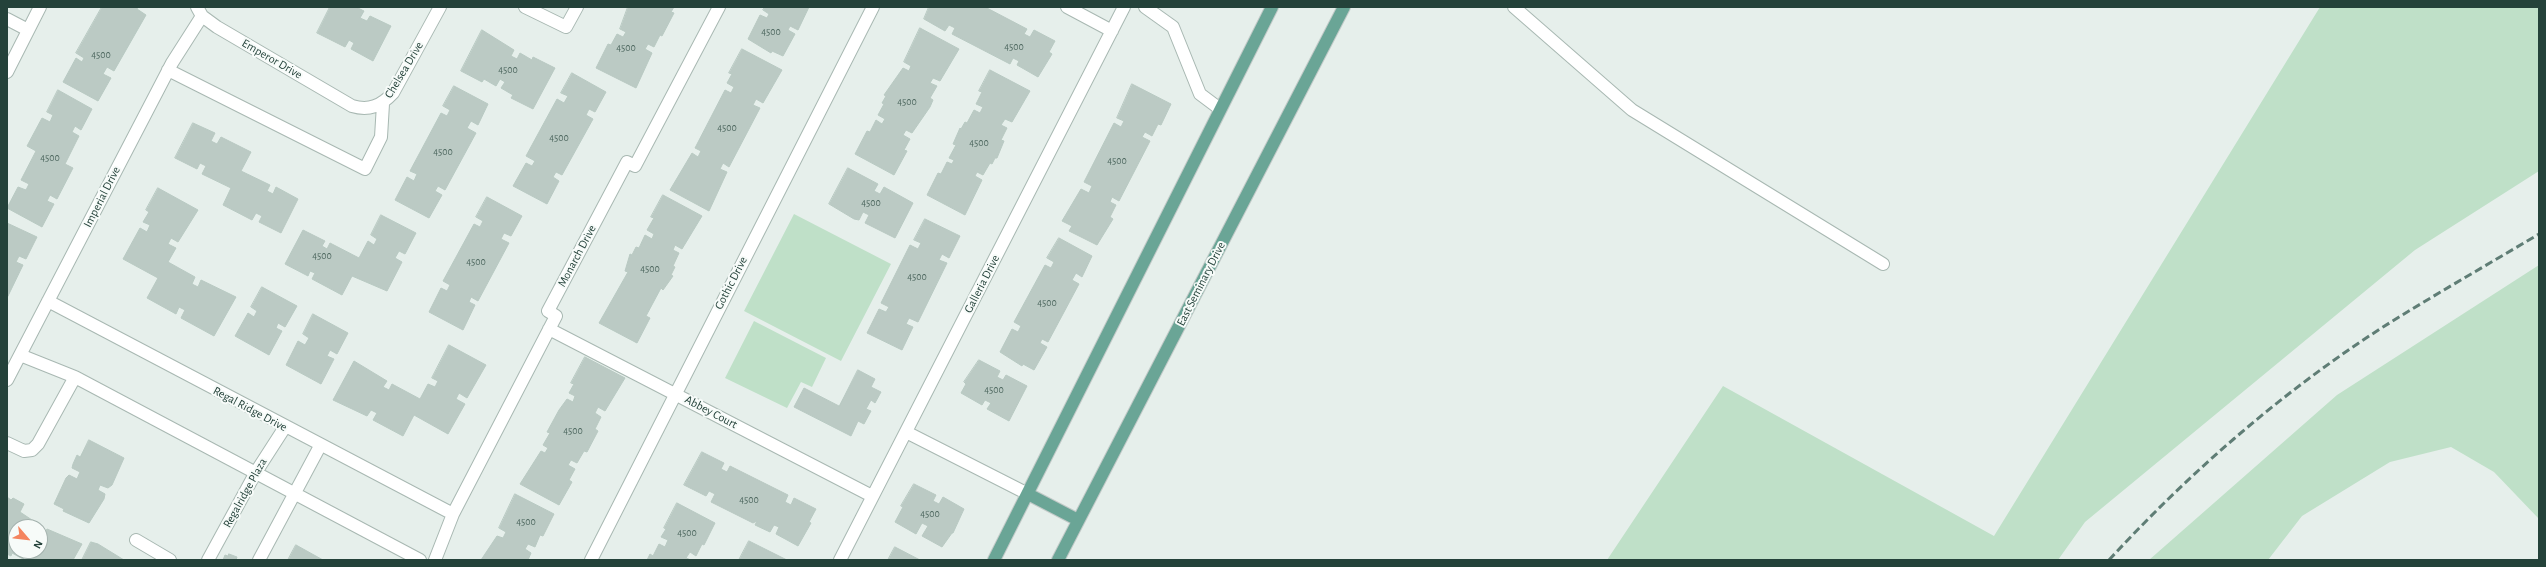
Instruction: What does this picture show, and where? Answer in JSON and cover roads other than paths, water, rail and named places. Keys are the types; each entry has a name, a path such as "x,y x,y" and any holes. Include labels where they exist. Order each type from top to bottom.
{"main road":[{"path":"994,560 1272,7"},
{"name":"East Seminary Drive","path":"1058,560 1344,7"},
{"path":"1028,494 1078,520"}],"lane":[{"path":"7,72 40,7"},
{"name":"Chelsea Drive","path":"352,106 363,109 383,104 392,93 440,7"},
{"path":"525,7 566,27 577,7"},
{"name":"Monarch Drive","path":"435,560 452,514 556,316 548,311 627,162 635,166 719,7"},
{"name":"Gothic Drive","path":"591,560 873,7"},
{"path":"1067,7 1112,31"},
{"name":"Galleria Drive","path":"840,560 1124,7"},
{"path":"1145,7 1173,27 1200,94 1220,108"},
{"path":"1514,7 1632,110 1883,264"},
{"name":"Imperial Drive","path":"7,380 168,70 200,12"},
{"name":"Emperor Drive","path":"200,12 218,27 352,106"},
{"path":"7,19 28,30"},
{"path":"168,70 364,169 381,137 383,104"},
{"name":"Regal Ridge Drive","path":"48,301 320,446 452,514"},
{"name":"Abbey Court","path":"550,329 872,496"},
{"path":"20,355 75,377 420,560"},
{"path":"7,443 24,451 32,450 38,444 75,377"},
{"name":"Regalridge Plaza","path":"208,560 256,472 285,427"},
{"path":"906,432 1028,494"},
{"path":"259,560 320,446"},
{"path":"136,540 170,560"}],"railway":[{"path":"2109,560 2140,527 2205,465 2238,435 2309,378 2383,327 2539,234"}]}
